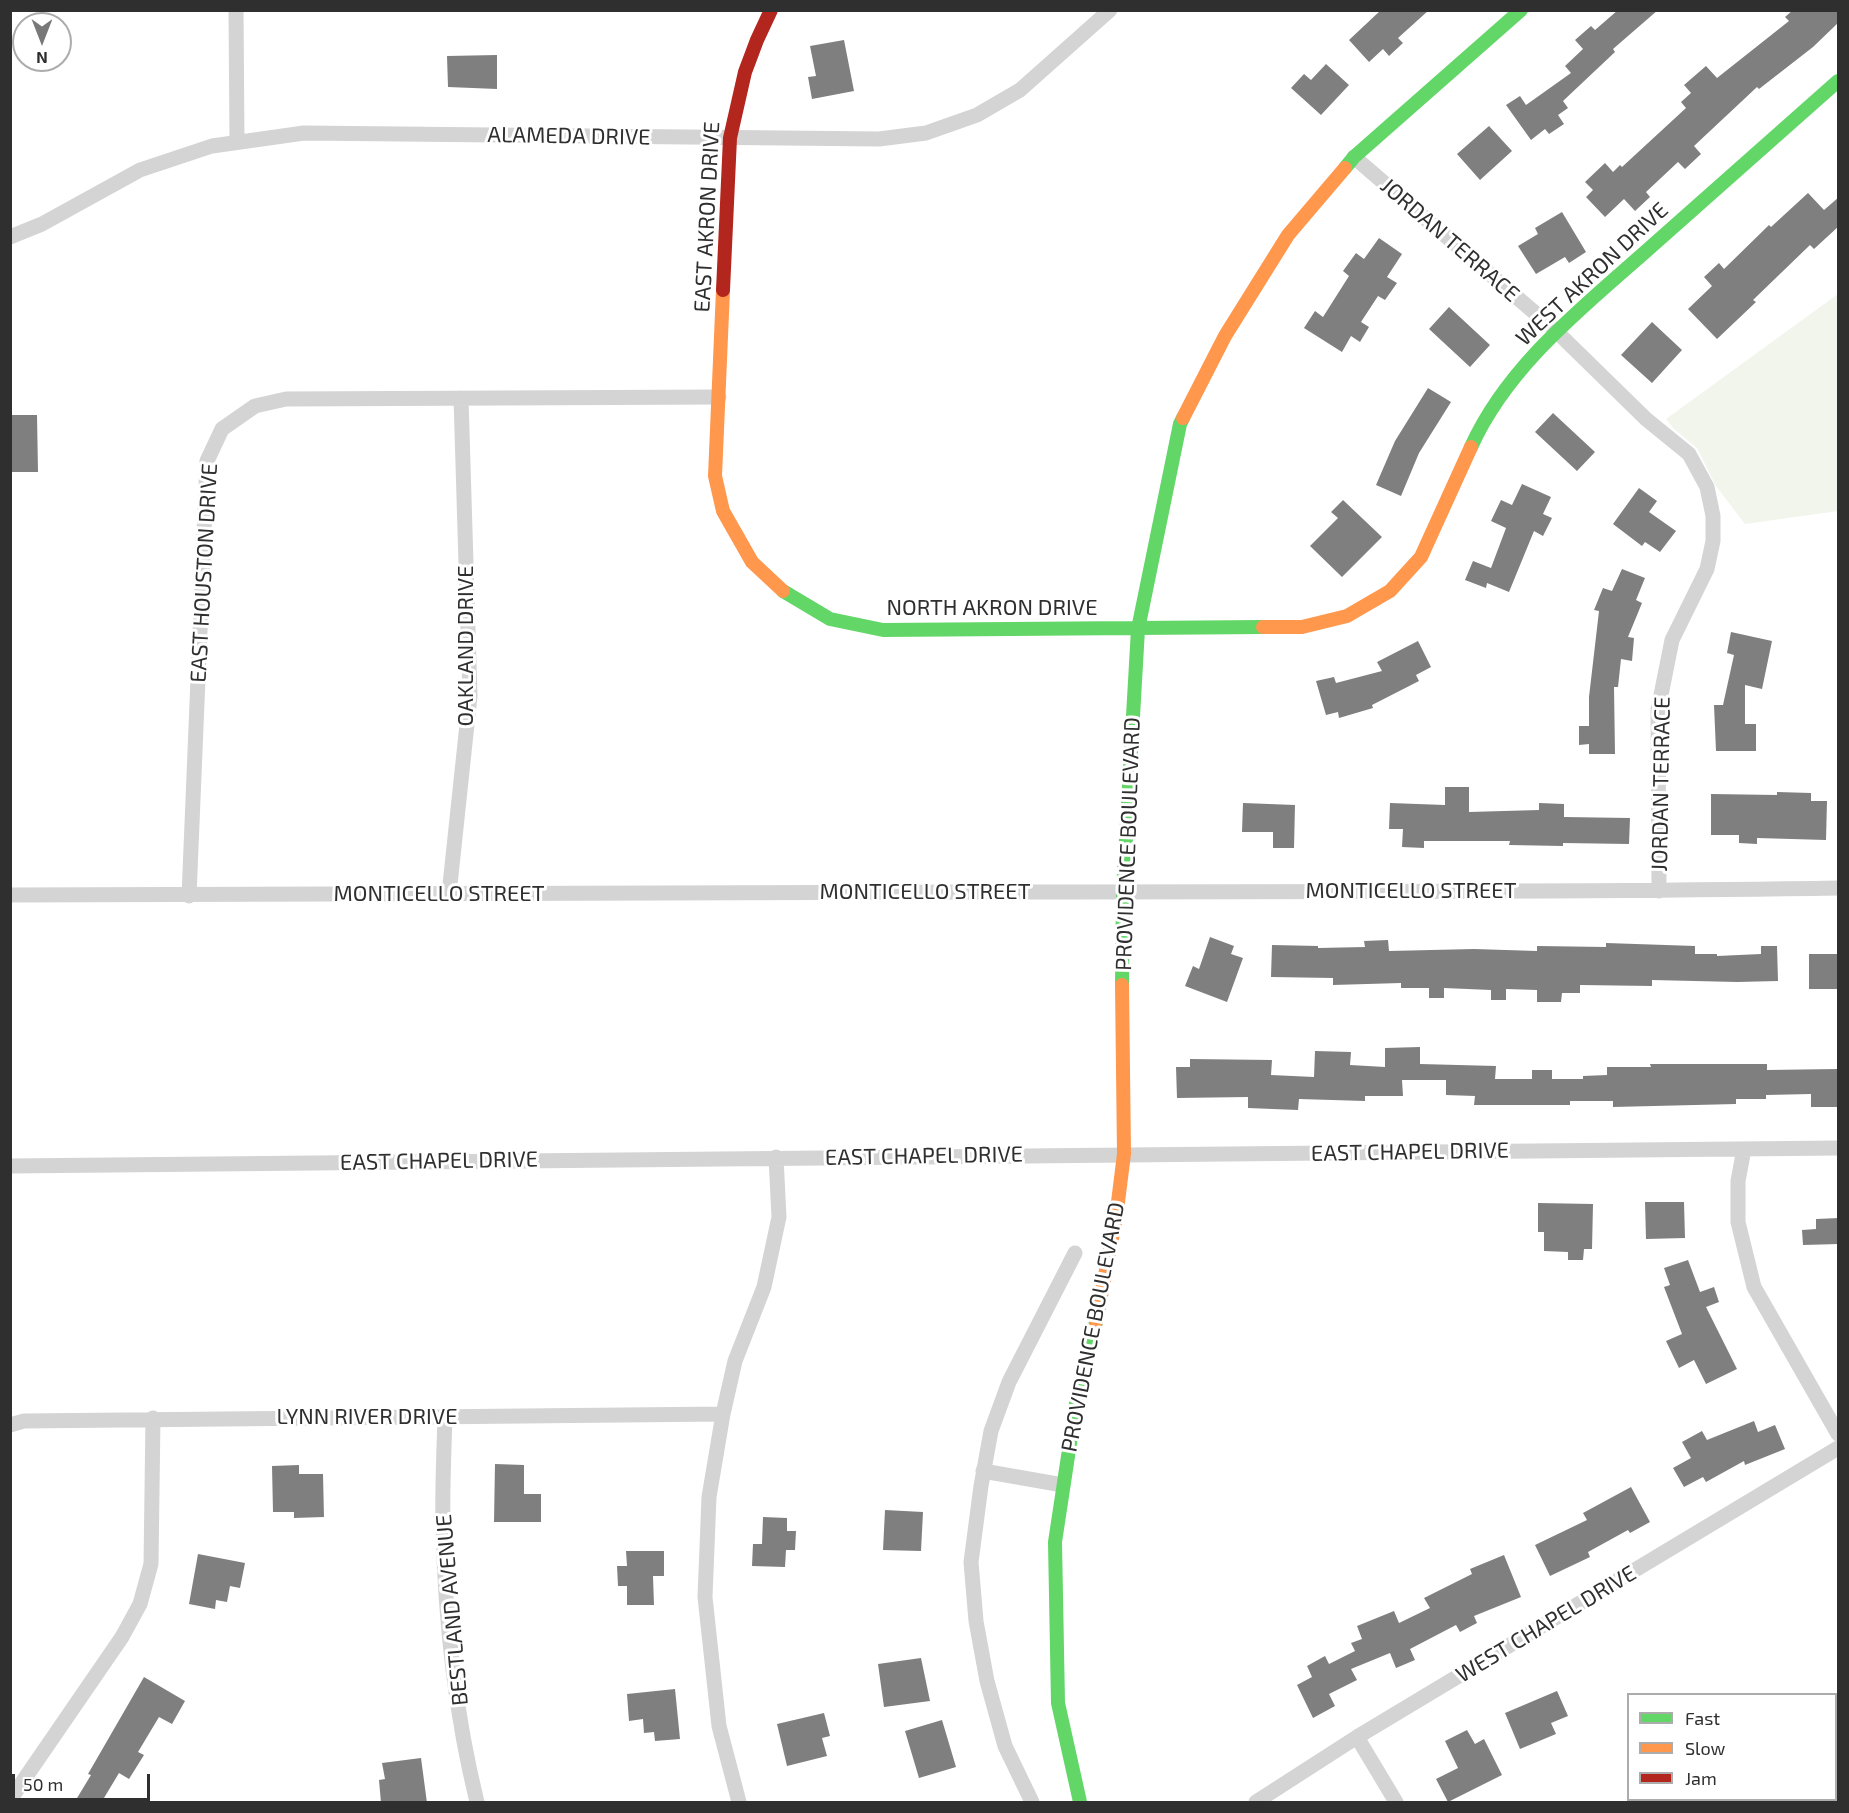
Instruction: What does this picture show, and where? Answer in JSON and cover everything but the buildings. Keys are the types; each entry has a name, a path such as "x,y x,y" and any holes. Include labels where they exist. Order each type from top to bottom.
{"main road":[{"name":"EAST AKRON DRIVE","path":"719,397 730,138 735,101 762,27 771,10"},
{"name":"PROVIDENCE BOULEVARD","path":"1080,1803 1058,1703 1054,1542 1077,1397 1097,1318 1112,1240 1124,1154 1123,891 1138,628 1180,424 1225,336 1288,235 1354,158 1521,10"},
{"name":"WEST AKRON DRIVE","path":"1138,628 1302,627 1347,616 1390,591 1421,557 1482,423 1511,381 1556,331 1839,81"},
{"name":"NORTH AKRON DRIVE","path":"719,397 715,476 723,511 752,562 779,589 830,619 883,630 1138,628"}],"street":[{"path":"236,10 237,142"},
{"name":"ALAMEDA DRIVE","path":"10,237 42,224 140,170 212,146 304,133 879,139 926,133 977,115 1020,90 1110,10"},
{"name":"JORDAN TERRACE","path":"1354,158 1556,331 1646,419 1689,454 1707,488 1713,516 1713,541 1707,569 1672,640 1658,710 1659,891"},
{"name":"EAST HOUSTON DRIVE","path":"189,896 207,461 222,429 255,406 286,399 719,397"},
{"name":"OAKLAND DRIVE","path":"449,894 470,696 462,398"},
{"name":"MONTICELLO STREET","path":"10,895 1659,891 1839,888"},
{"name":"EAST CHAPEL DRIVE","path":"10,1166 1839,1148"},
{"path":"1744,1149 1738,1181 1738,1222 1754,1287 1839,1434"},
{"path":"739,1803 719,1726 705,1598 709,1497 723,1414 735,1361 764,1287 779,1217 777,1157"},
{"name":"PROVIDENCE BOULEVARD","path":"1032,1803 1005,1746 987,1681 976,1621 971,1562 983,1471 991,1431 1009,1382 1075,1253"},
{"name":"LYNN RIVER DRIVE","path":"10,1425 24,1421 153,1418 723,1414"},
{"name":"BESTLAND AVENUE","path":"445,1416 443,1526 449,1630 465,1755 477,1803"},
{"path":"10,1800 122,1637 140,1604 150,1564 153,1418"},
{"name":"WEST CHAPEL DRIVE","path":"1256,1803 1358,1737 1839,1448"},
{"path":"983,1471 1063,1485"},
{"path":"1358,1737 1396,1803"}],"shaded area":[{"path":"1838,294 1838,511 1745,524 1716,486 1697,448 1666,419"}],"traffic: fast":[{"path":"1345,168 1354,157 1521,10"},
{"path":"1471,447 1506,388 1551,337 1838,81"},
{"path":"1122,985 1123,891 1138,629 1183,418"},
{"path":"783,591 830,619 883,630 1263,627"},
{"path":"1080,1802 1058,1703 1055,1542 1077,1397 1096,1322"}],"traffic: slow":[{"path":"1183,418 1225,336 1288,235 1345,168"},
{"path":"723,290 715,476 723,511 752,562 783,591"},
{"path":"1263,627 1302,627 1347,616 1390,591 1421,557 1471,447"},
{"path":"1096,1322 1116,1218 1124,1154 1122,985"}],"traffic: jam":[{"path":"723,290 730,138 745,72 771,10"}]}
